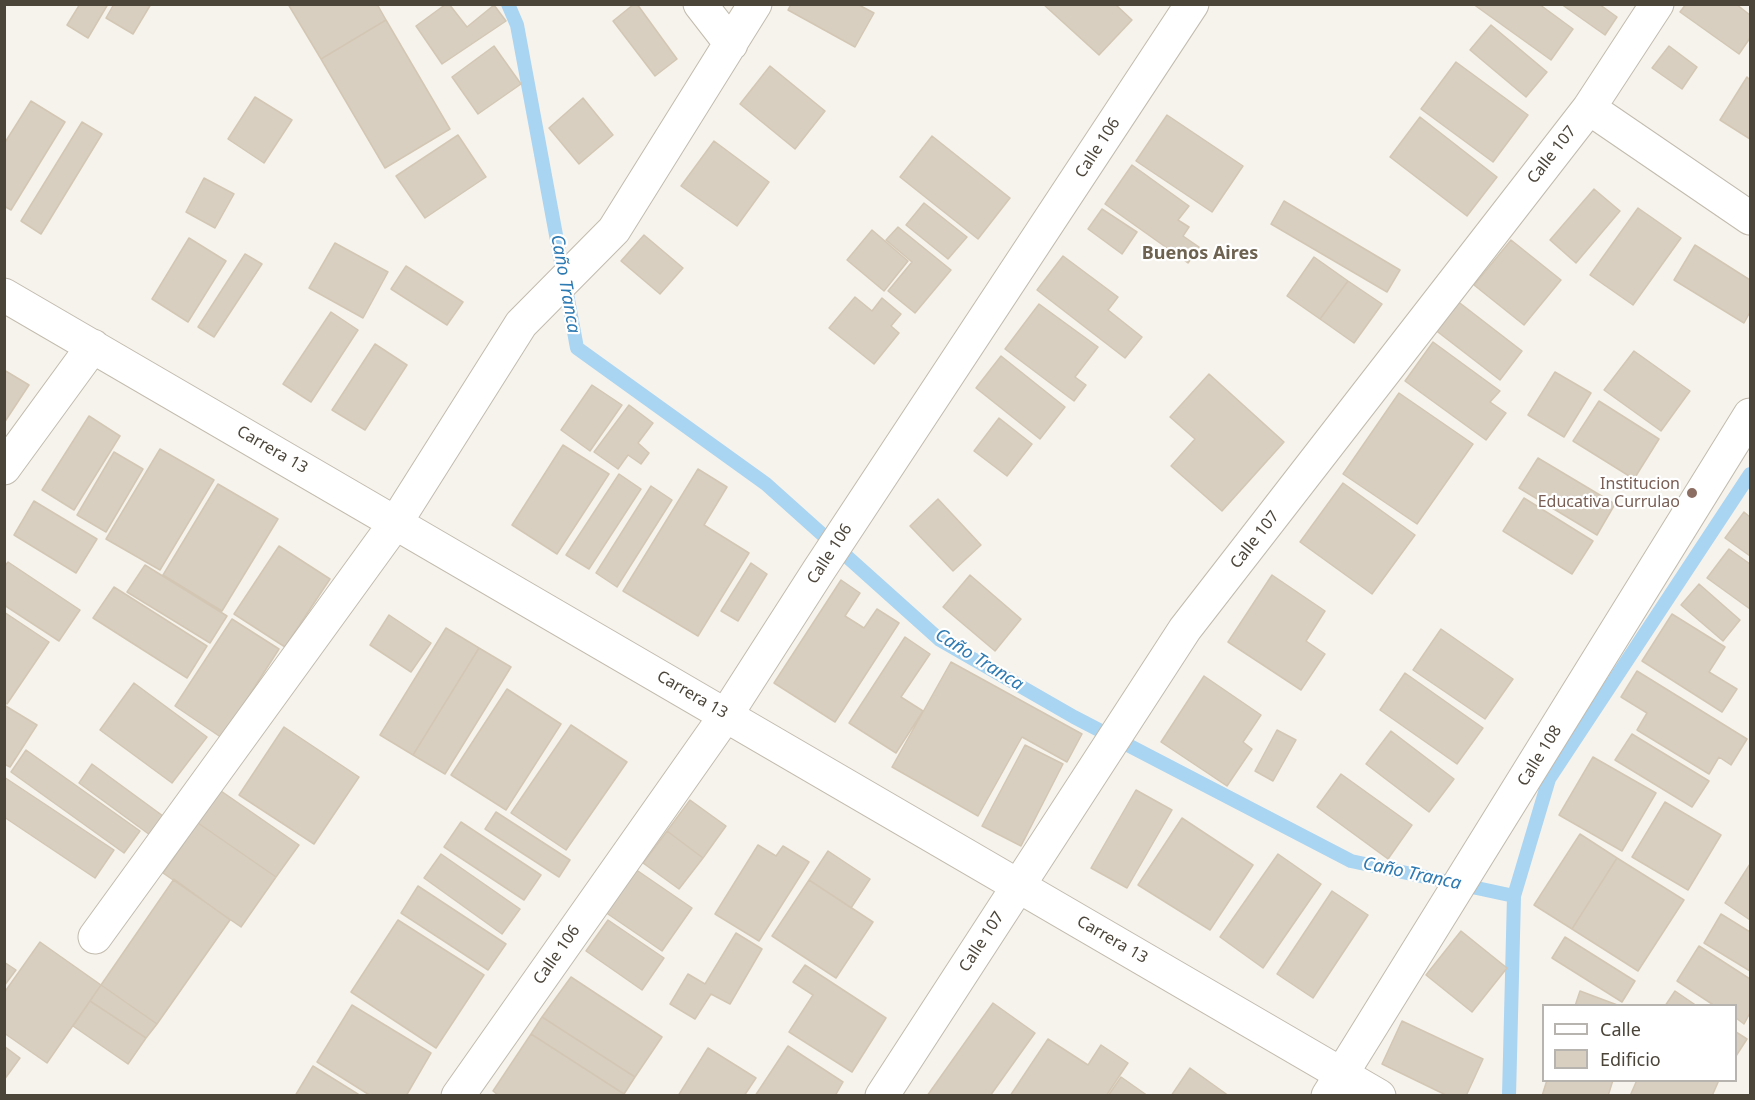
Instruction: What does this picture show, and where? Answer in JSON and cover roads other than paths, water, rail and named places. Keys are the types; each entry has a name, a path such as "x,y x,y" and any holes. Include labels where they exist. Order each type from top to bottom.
{"street":[{"path":"700,4 731,44"},
{"path":"95,937 396,522 521,324 614,230 755,4"},
{"name":"Calle 106","path":"458,1095 726,715 1192,4"},
{"name":"Calle 107","path":"882,1095 1185,629 1589,108 1657,4"},
{"path":"1589,108 1750,218"},
{"name":"Carrera 13","path":"4,295 1018,885 1335,1085 1379,1095"},
{"path":"4,468 93,346"},
{"name":"Calle 108","path":"1335,1085 1750,415"}],"waterway":[{"name":"Caño Tranca","path":"508,4 517,25 577,348 766,484 940,640 1074,717 1351,861 1514,896 1509,1096"},
{"path":"1514,896 1549,779 1750,474"}],"place":[{"name":"Institucion Educativa Currulao","path":"1692,493"}],"district":[{"name":"Buenos Aires","path":"1200,254"}]}
